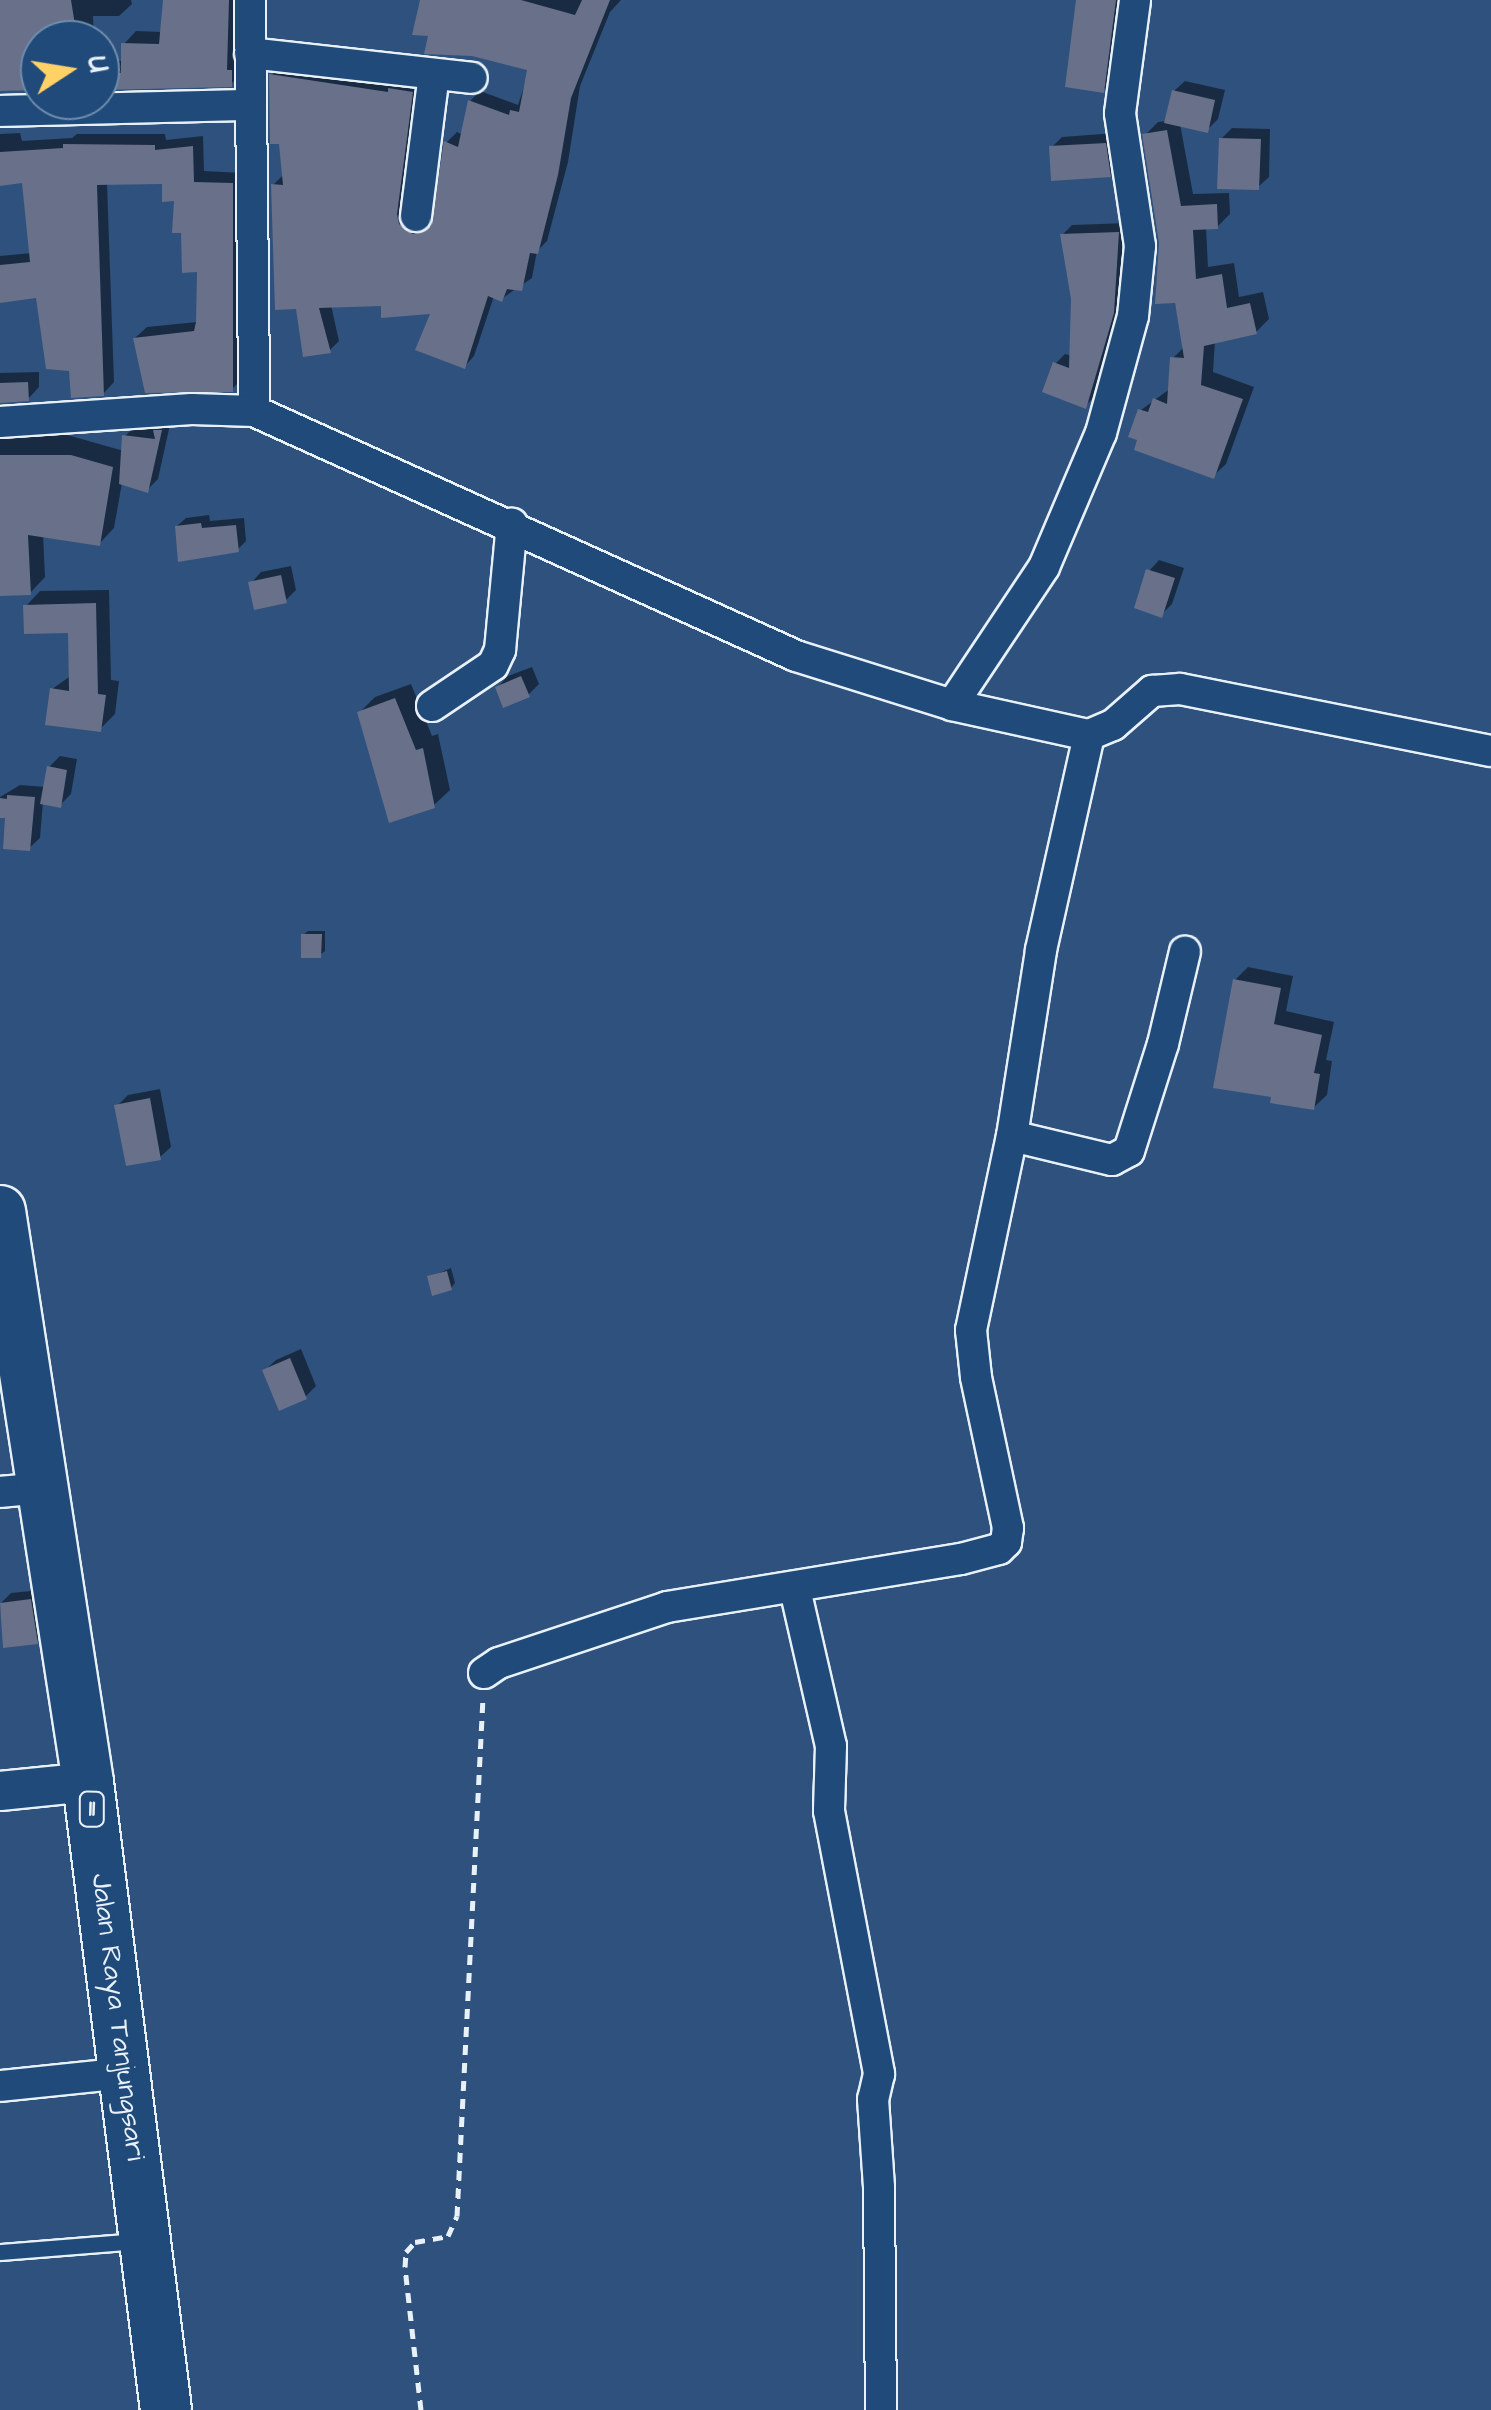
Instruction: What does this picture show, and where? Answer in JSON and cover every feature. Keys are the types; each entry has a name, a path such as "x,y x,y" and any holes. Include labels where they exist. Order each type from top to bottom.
{"highway":[{"name":"Jalan Raya Tanjungsari","path":"0,1210 21,1490 88,1782 166,2410"}],"street":[{"path":"250,0 254,411"},
{"path":"952,705 1044,567 1101,433 1134,316 1140,246 1120,112 1135,0"},
{"path":"250,53 472,78"},
{"path":"416,216 434,74"},
{"path":"0,111 250,104"},
{"path":"0,422 192,408 254,411 512,524 796,656 952,705 1089,735 1113,725 1152,691 1180,689 1491,751"},
{"path":"432,706 493,665 500,650 512,524"},
{"path":"484,1672 499,1663 666,1607 795,1589 985,1554 1006,1542 1008,1528 976,1377 972,1330 1012,1136 1041,950 1089,735"},
{"path":"1012,1136 1112,1160 1129,1151 1163,1044 1185,952"},
{"path":"795,1589 832,1746 829,1810 878,2069 873,2098 879,2188 881,2410"},
{"path":"0,1792 88,1782"},
{"path":"0,2086 126,2074"}],"lane":[{"path":"0,2252 146,2240"}],"path":[{"path":"421,2410 404,2267 406,2252 415,2242 448,2236 458,2216 484,1672"}],"building":[{"path":"0,0 71,0 74,20 20,20 20,90 0,91"},
{"path":"163,0 229,0 227,70 232,70 232,87 120,90 121,43 159,44"},
{"path":"420,0 521,0 575,15 582,0 610,0 571,98 558,175 538,254 530,253 522,291 507,289 502,302 488,296 465,369 415,350 430,314 381,318 381,306 319,308 331,353 303,357 296,309 275,310 271,184 283,185 279,144 270,144 269,74 388,92 388,88 413,92 397,214 399,224 413,234 431,226 444,141 458,147 468,100 509,115 510,110 519,112 527,70 472,56 424,54 428,36 412,35"},
{"path":"1076,0 1116,0 1104,93 1065,87"},
{"path":"1172,90 1215,100 1208,133 1164,123"},
{"path":"1167,130 1181,206 1217,204 1218,229 1193,230 1196,279 1222,274 1227,308 1250,303 1257,334 1204,346 1201,385 1243,399 1214,479 1134,450 1137,440 1128,437 1138,409 1148,412 1153,398 1167,404 1170,357 1184,358 1175,303 1155,304 1159,243 1142,134"},
{"path":"1219,138 1261,139 1259,190 1217,189"},
{"path":"1106,143 1111,177 1051,181 1049,146"},
{"path":"63,144 155,145 155,150 193,146 194,182 233,183 233,392 145,393 133,338 194,331 196,322 197,272 182,273 181,233 172,233 174,201 162,202 162,184 97,185 104,396 71,398 69,371 46,369 36,298 0,303 0,265 30,262 22,183 0,186 0,152 63,148"},
{"path":"1119,232 1114,313 1086,409 1042,392 1053,362 1069,368 1071,299 1060,234"},
{"path":"28,382 29,401 0,403 0,383"},
{"path":"153,430 162,430 148,493 119,484 122,435 155,439"},
{"path":"0,455 71,455 113,467 100,546 28,535 31,595 0,596"},
{"path":"201,523 202,528 236,525 239,552 178,562 175,526"},
{"path":"1146,569 1175,578 1162,618 1134,608"},
{"path":"281,575 287,603 254,610 248,582"},
{"path":"96,603 98,694 106,695 101,732 45,725 50,688 69,691 68,633 24,634 23,605"},
{"path":"521,676 530,697 503,708 495,687"},
{"path":"395,698 416,750 423,748 435,808 389,823 357,712"},
{"path":"47,766 67,770 61,808 40,804"},
{"path":"7,795 35,797 30,851 3,849 5,818 0,818 0,798 7,799"},
{"path":"301,934 322,934 321,958 301,958"},
{"path":"1233,979 1281,988 1274,1024 1322,1035 1314,1073 1320,1074 1314,1110 1270,1103 1271,1097 1213,1088"},
{"path":"150,1098 161,1160 126,1166 114,1105"},
{"path":"447,1271 452,1290 432,1296 427,1276"},
{"path":"290,1358 307,1399 279,1411 262,1370"},
{"path":"31,1599 38,1644 3,1648 0,1603"}]}
